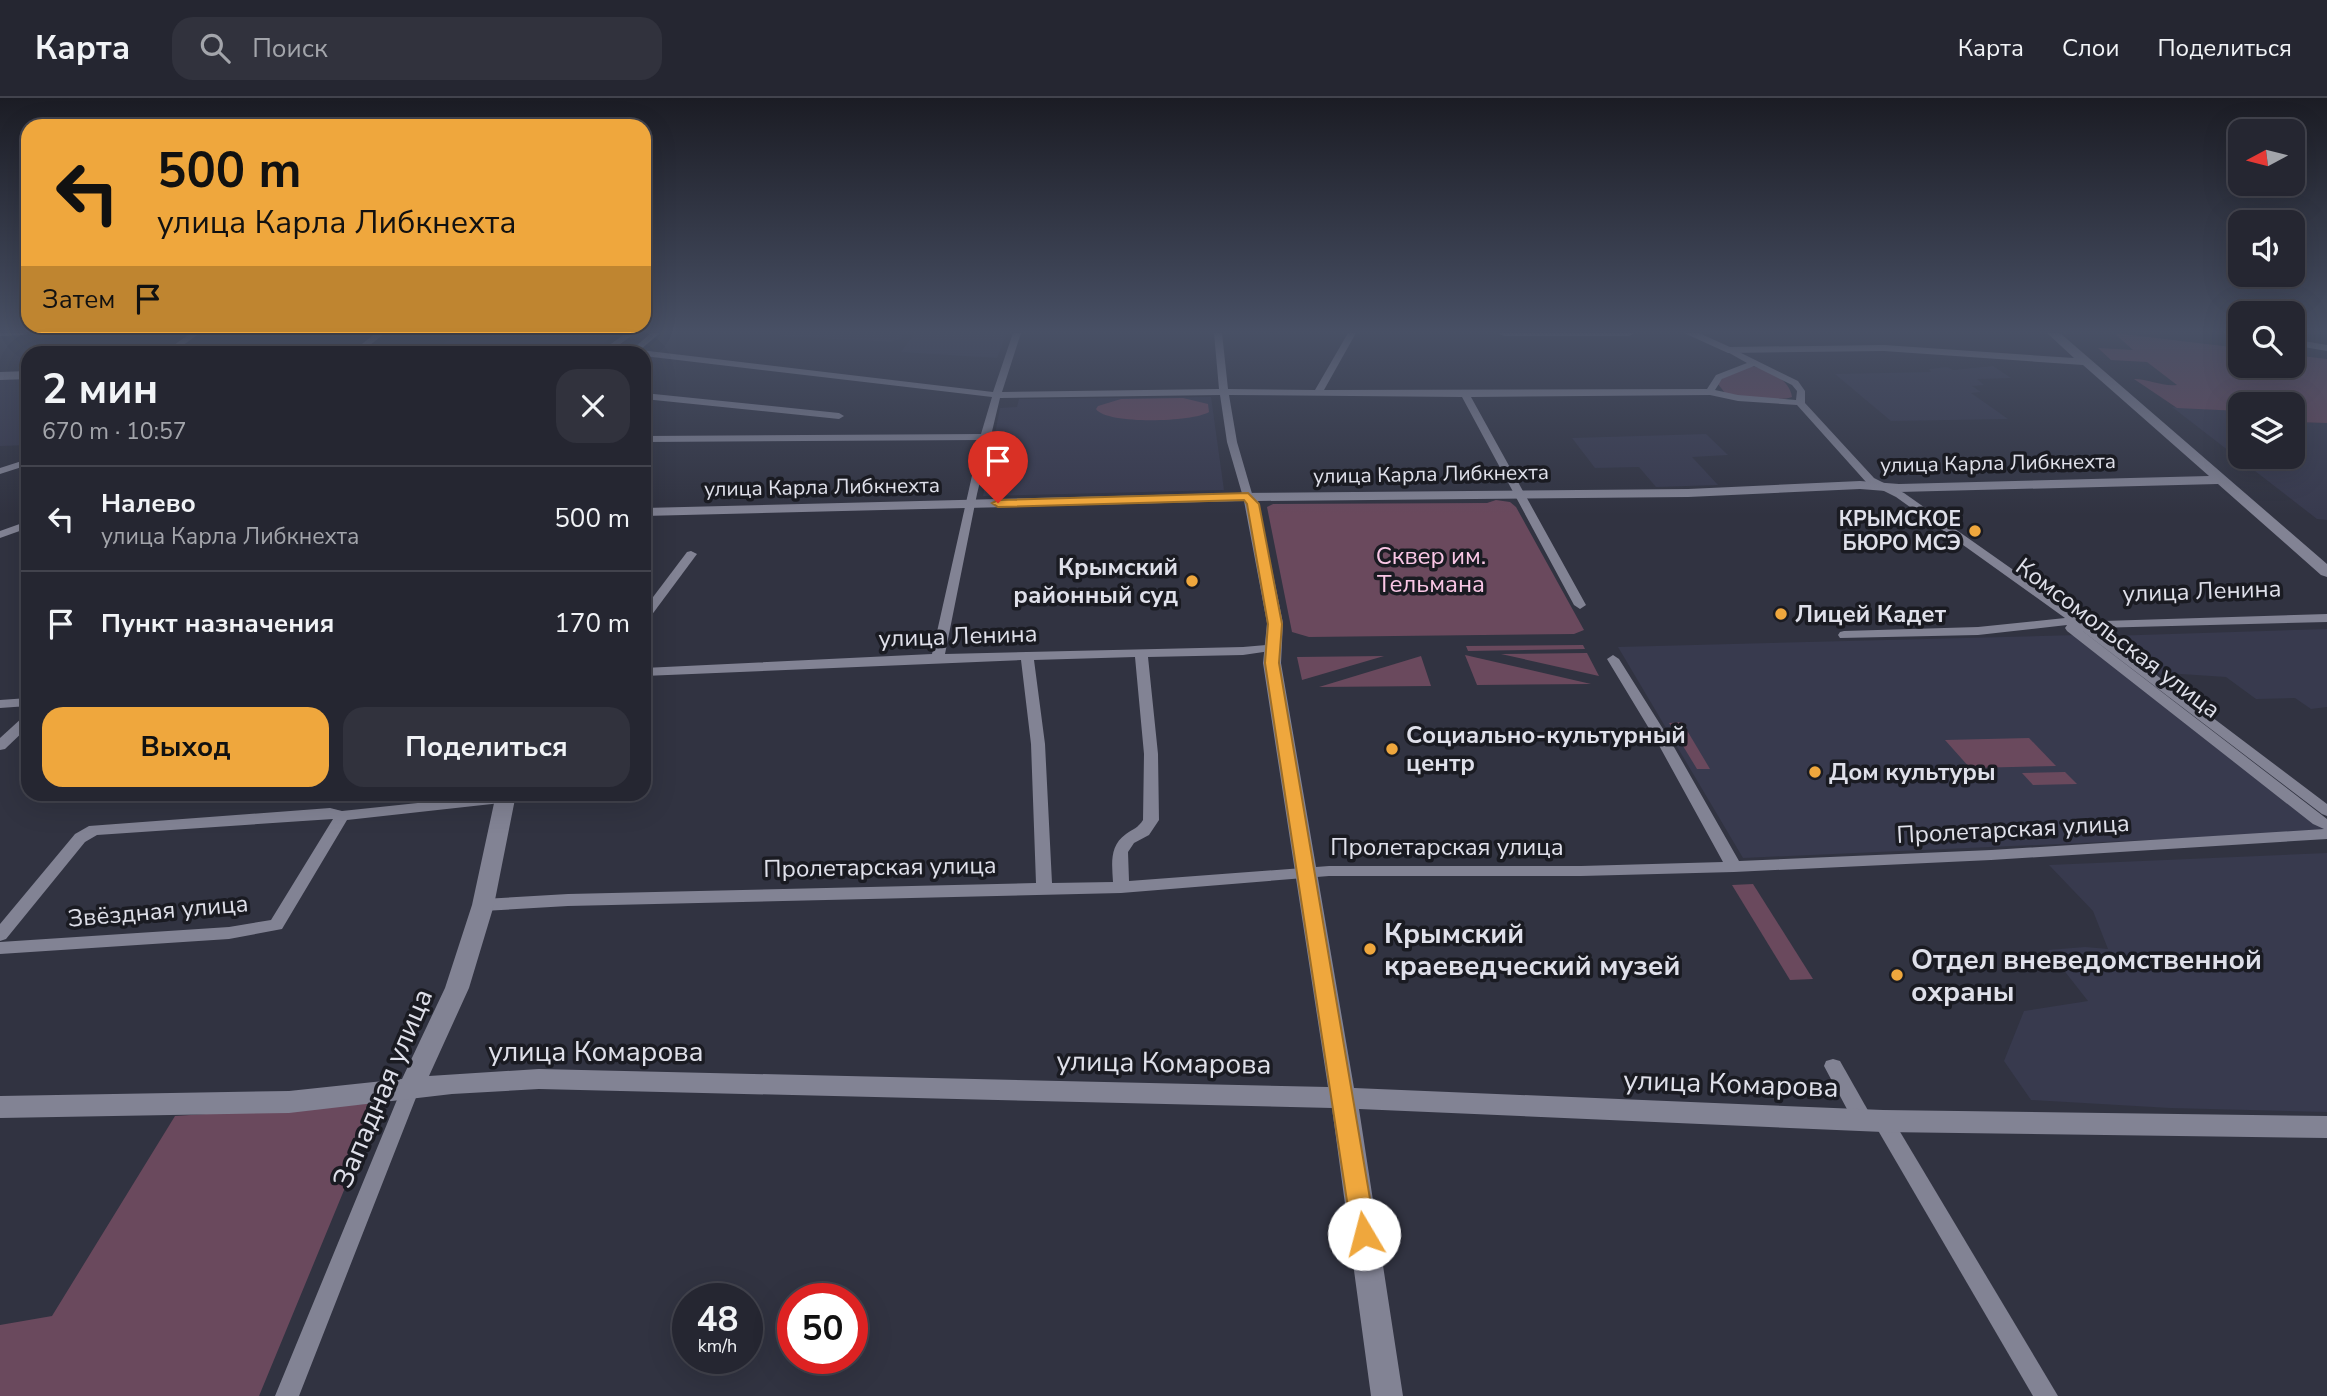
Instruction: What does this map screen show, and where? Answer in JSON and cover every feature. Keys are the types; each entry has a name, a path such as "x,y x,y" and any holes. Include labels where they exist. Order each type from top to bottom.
{"main road":[{"path":"2122,394 2327,572"},
{"name":"улица Карла Либкнехта","path":"651,512 1248,497 1688,493 1860,485 1882,487 2219,480"},
{"path":"1248,497 1253,504 1275,624 1272,663 1344,1098 1387,1396"},
{"name":"Западная улица","path":"410,1090 457,988 484,905 504,801"},
{"name":"улица Комарова","path":"0,1107 289,1102 452,1084 539,1079 1344,1098 1873,1120 2327,1127"}],"street":[{"path":"983,394 1104,394"},
{"path":"1224,394 1232,442 1248,497"},
{"path":"1402,394 1517,394"},
{"path":"1465,394 1580,605"},
{"path":"1717,394 1800,403"},
{"name":"Комсомольская улица","path":"1801,394 1800,403 1870,480 1900,495 2079,622 2327,811"},
{"path":"938,658 995,395"},
{"path":"651,397 839,416"},
{"path":"651,439 985,437"},
{"path":"0,471 21,464"},
{"name":"Комсомольская улица","path":"1882,487 1886,494 2062,621 2318,821 2327,825"},
{"path":"0,535 21,527"},
{"path":"651,608 691,554"},
{"name":"улица Ленина","path":"2079,622 2091,618 2327,610"},
{"name":"улица Ленина","path":"1844,635 1978,631 2062,621 2103,625 2327,618"},
{"name":"улица Ленина","path":"651,672 938,658 1257,650 1273,647"},
{"path":"1121,887 1120,852 1129,839 1144,831 1151,820 1151,754 1141,653"},
{"path":"1027,656 1038,744 1044,888"},
{"path":"1614,659 1734,867"},
{"path":"0,704 21,702"},
{"path":"0,746 21,726"},
{"name":"Звёздная улица","path":"0,935 80,838 94,830 330,813 342,816 471,801"},
{"name":"Звёздная улица","path":"0,948 229,933 276,925 342,816"},
{"name":"Пролетарская улица","path":"484,905 568,900 1121,887 1307,872 1581,871 1734,867 1991,855 2327,834"},
{"path":"1833,1066 1873,1120 2046,1396"},
{"name":"Западная улица","path":"288,1396 410,1090"}],"shaded area":[{"path":"0,394 21,394 21,445 0,446"},
{"path":"1858,394 1972,394 2008,419 1891,421"},
{"path":"1211,397 1224,490 983,496 1000,408 1017,407 1019,399"},
{"path":"2172,407 2228,410 2228,450"},
{"path":"2305,422 2327,423 2327,520 2317,519 2252,469 2305,469"},
{"path":"1706,434 1728,455 1692,457 1718,485 1656,487 1639,467 1595,468 1572,438"},
{"path":"2327,629 2327,707 2311,709 2295,698 2256,699 2226,677 2166,673 2187,687 2179,689 2109,636"},
{"path":"2078,635 2327,828 2327,832 1743,858 1618,647"},
{"path":"2327,853 2327,1112 2170,1108 2031,1100 2004,1061 2024,1011 2088,1001 2048,950 2085,947 2108,949 2093,911 2049,865"}],"green space":[{"path":"1728,394 1791,394 1792,397 1770,399"},
{"path":"2156,394 2228,394 2228,410 2177,408"},
{"path":"2305,394 2327,394 2327,423 2305,422"},
{"path":"1183,398 1208,404 1209,412 1169,420 1132,420 1116,418 1096,409 1121,399"},
{"name":"Сквер им. Тельмана","path":"1496,500 1510,502 1516,507 1584,630 1574,634 1309,637 1292,632 1267,507 1273,504 1487,503"},
{"path":"1583,645 1585,649 1468,651 1466,646"},
{"path":"1587,653 1599,676 1501,654"},
{"path":"1465,655 1591,684 1477,685"},
{"path":"1384,656 1302,680 1297,657"},
{"path":"1421,656 1431,686 1319,687"},
{"path":"1682,722 1710,769 1697,769 1669,723"},
{"path":"2029,738 2056,766 1970,768 1945,740"},
{"path":"2065,772 2077,784 2033,785 2022,773"},
{"path":"1753,884 1813,979 1790,980 1732,885"},
{"path":"380,1103 259,1396 0,1396 0,1325 52,1316 175,1116"}],"place":[{"name":"КРЫМСКОЕ БЮРО МСЭ","path":"1975,531"},
{"name":"Крымский районный суд","path":"1192,581"},
{"name":"Лицей Кадет","path":"1781,614"},
{"name":"Социально-культурный центр","path":"1392,749"},
{"name":"Дом культуры","path":"1815,772"},
{"name":"Крымский краеведческий музей","path":"1370,949"},
{"name":"Отдел вневедомственной охраны","path":"1897,975"}],"route":[{"path":"998,503 1248,497 1253,504 1275,624 1272,663 1364,1234"}]}
